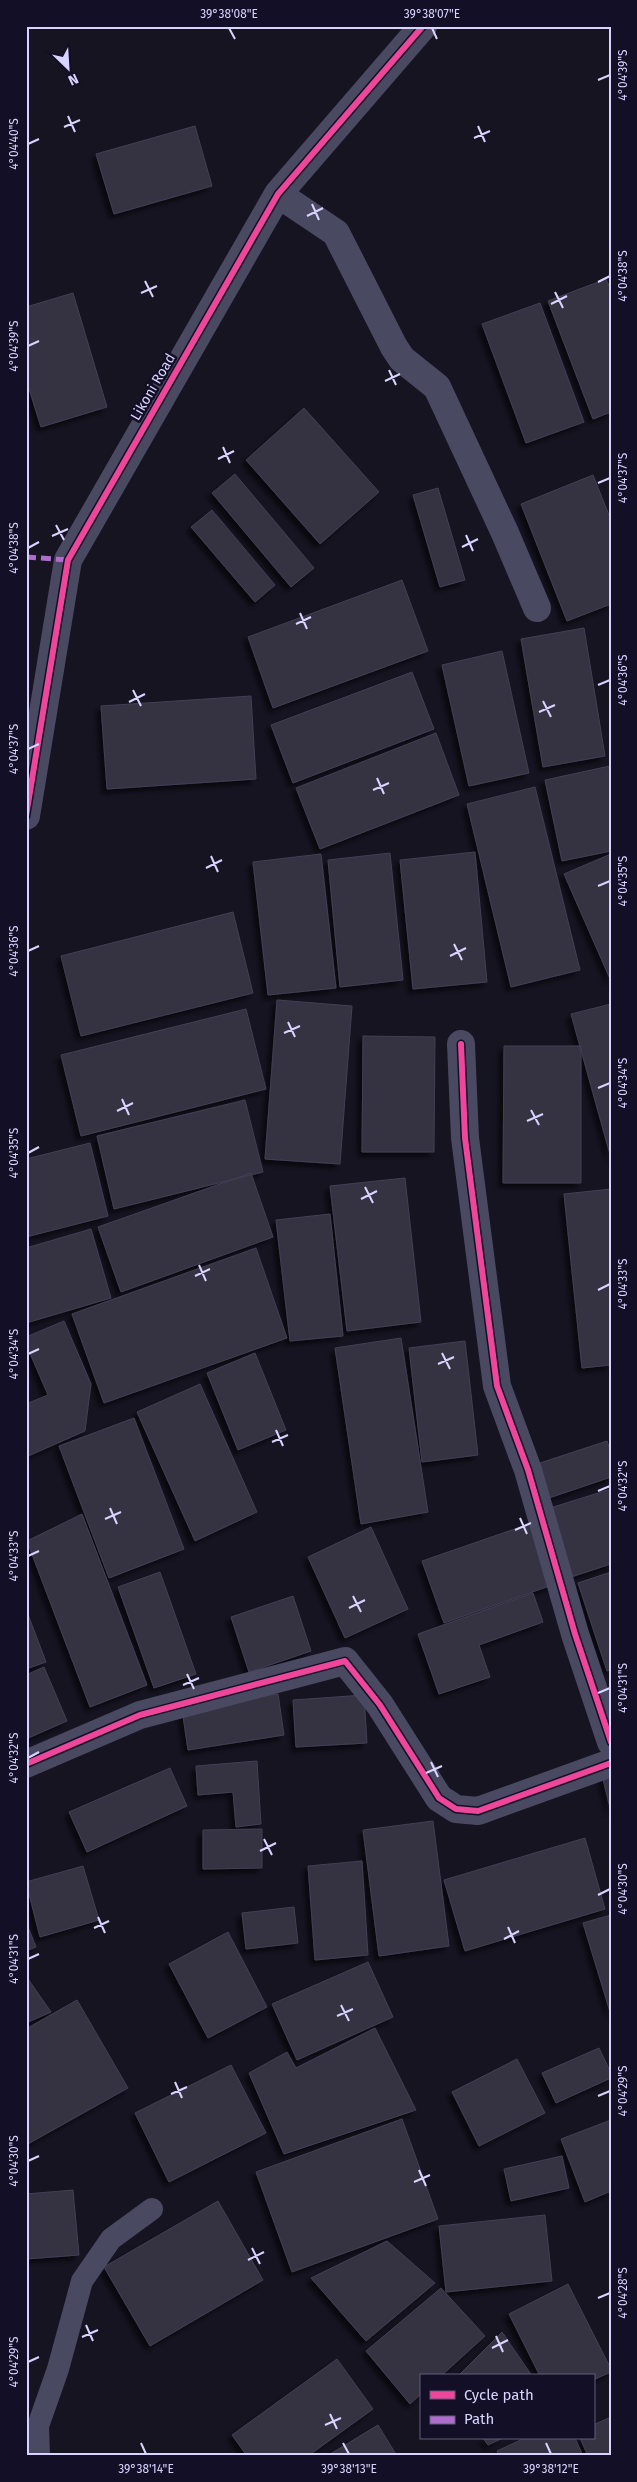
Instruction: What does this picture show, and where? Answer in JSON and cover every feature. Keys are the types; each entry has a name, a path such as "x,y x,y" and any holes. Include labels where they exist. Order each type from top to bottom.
{"street":[{"name":"Likoni Road","path":"26,816 68,560 278,194 423,26"},
{"path":"278,194 336,233 364,293 394,347 402,358 437,386 538,608"},
{"path":"461,1044 465,1138 497,1386 528,1470 575,1634 611,1742"},
{"path":"26,1764 140,1715 345,1661 380,1705 439,1798 456,1808 478,1812 611,1764"}],"lane":[{"path":"39,2456 38,2426 58,2369 82,2280 111,2239 152,2209"}],"building":[{"path":"195,126 212,186 114,214 96,154"},
{"path":"606,279 611,290 611,412 593,419 548,301"},
{"path":"73,293 107,407 41,427 26,379 26,307"},
{"path":"540,303 584,422 526,443 482,324"},
{"path":"304,408 379,492 320,544 246,460"},
{"path":"235,474 314,568 291,587 212,493"},
{"path":"593,475 611,520 611,604 567,621 521,504"},
{"path":"438,488 465,580 440,587 413,495"},
{"path":"212,510 275,585 255,602 191,527"},
{"path":"402,580 428,651 273,708 248,637"},
{"path":"584,628 605,756 543,767 521,639"},
{"path":"502,651 529,773 469,786 442,665"},
{"path":"412,672 434,729 293,783 271,725"},
{"path":"251,696 256,779 107,789 101,706"},
{"path":"436,733 459,795 320,849 296,788"},
{"path":"610,766 611,851 562,861 545,780"},
{"path":"535,787 580,970 511,987 467,804"},
{"path":"475,852 487,982 413,989 400,860"},
{"path":"390,853 403,980 340,987 328,860"},
{"path":"321,854 336,988 268,995 253,862"},
{"path":"611,854 611,981 564,874"},
{"path":"233,912 253,993 81,1036 61,956"},
{"path":"277,1000 352,1006 340,1164 265,1159"},
{"path":"611,1004 611,1158 571,1014"},
{"path":"246,1009 266,1089 81,1136 61,1055"},
{"path":"363,1036 435,1037 434,1152 362,1152"},
{"path":"504,1046 581,1046 581,1183 503,1183"},
{"path":"245,1100 263,1172 114,1209 97,1136"},
{"path":"90,1143 108,1216 26,1237 26,1159"},
{"path":"251,1173 273,1237 121,1292 98,1227"},
{"path":"405,1178 421,1322 347,1331 330,1186"},
{"path":"611,1189 611,1365 582,1368 564,1194"},
{"path":"330,1214 343,1336 290,1341 276,1220"},
{"path":"91,1229 111,1298 26,1323 26,1248"},
{"path":"256,1248 287,1338 104,1403 72,1314"},
{"path":"64,1321 91,1384 85,1431 26,1457 26,1404 48,1395 26,1344 26,1337"},
{"path":"401,1338 428,1512 361,1524 335,1348"},
{"path":"465,1341 478,1455 422,1462 409,1348"},
{"path":"255,1353 286,1430 238,1450 207,1373"},
{"path":"200,1384 257,1512 195,1541 137,1412"},
{"path":"134,1418 184,1549 109,1578 59,1446"},
{"path":"607,1441 611,1453 611,1477 549,1498 537,1464"},
{"path":"611,1489 611,1564 568,1578 547,1509"},
{"path":"82,1514 147,1685 90,1707 27,1541"},
{"path":"535,1522 555,1584 444,1623 422,1561"},
{"path":"371,1527 408,1609 345,1638 308,1557"},
{"path":"160,1572 196,1674 154,1688 118,1587"},
{"path":"611,1572 611,1670 607,1671 578,1583"},
{"path":"533,1593 543,1622 479,1645 490,1677 439,1694 418,1634"},
{"path":"293,1596 311,1651 249,1672 231,1617"},
{"path":"26,1609 46,1662 26,1669"},
{"path":"44,1667 67,1721 26,1739 26,1675"},
{"path":"278,1694 284,1735 188,1750 182,1709"},
{"path":"364,1695 367,1743 296,1747 293,1700"},
{"path":"257,1761 261,1824 236,1827 233,1792 198,1795 196,1766"},
{"path":"170,1768 187,1806 87,1852 69,1812"},
{"path":"611,1772 611,1812 602,1775"},
{"path":"433,1821 449,1946 379,1956 363,1830"},
{"path":"262,1829 262,1868 203,1869 203,1830"},
{"path":"585,1838 605,1909 465,1951 444,1880"},
{"path":"362,1861 368,1955 315,1960 308,1866"},
{"path":"83,1866 99,1920 40,1937 26,1882"},
{"path":"294,1907 298,1943 246,1949 242,1913"},
{"path":"611,1915 611,2015 583,1923"},
{"path":"26,1922 36,1947 26,1951"},
{"path":"228,1932 267,2007 208,2038 169,1964"},
{"path":"368,1962 393,2017 297,2060 272,2004"},
{"path":"26,1976 51,2012 26,2023"},
{"path":"77,2000 128,2088 26,2145 26,2029"},
{"path":"375,2028 416,2110 284,2154 249,2073 287,2052 296,2068"},
{"path":"599,2048 611,2073 611,2078 556,2103 542,2073"},
{"path":"517,2059 545,2113 479,2146 452,2092"},
{"path":"231,2065 266,2133 169,2182 135,2113"},
{"path":"402,2119 438,2219 292,2272 256,2172"},
{"path":"611,2120 611,2191 585,2202 561,2139"},
{"path":"562,2156 569,2188 511,2201 504,2169"},
{"path":"73,2190 79,2255 26,2259 26,2194"},
{"path":"218,2201 263,2280 150,2346 104,2267"},
{"path":"545,2215 552,2281 446,2292 439,2226"},
{"path":"387,2241 435,2283 366,2341 311,2278"},
{"path":"568,2284 611,2372 594,2380 594,2374 539,2374 509,2314"},
{"path":"441,2288 485,2336 443,2374 420,2374 420,2395 410,2404 366,2351"},
{"path":"502,2332 531,2374 460,2374"},
{"path":"337,2359 373,2409 308,2456 247,2456 232,2435"},
{"path":"611,2417 611,2456 588,2456 581,2440 594,2440 594,2425"},
{"path":"378,2425 397,2456 327,2456"},
{"path":"484,2440 499,2440 488,2445"},
{"path":"521,2440 576,2440 583,2456 499,2456 497,2451"}],"marked path":[{"path":"26,557 68,560"}],"cycle path":[{"path":"26,816 68,560 278,194 423,26"},
{"path":"461,1044 465,1138 497,1386 528,1470 575,1634 611,1742"},
{"path":"26,1764 140,1715 345,1661 380,1705 439,1798 456,1809 478,1811 611,1763"}]}
